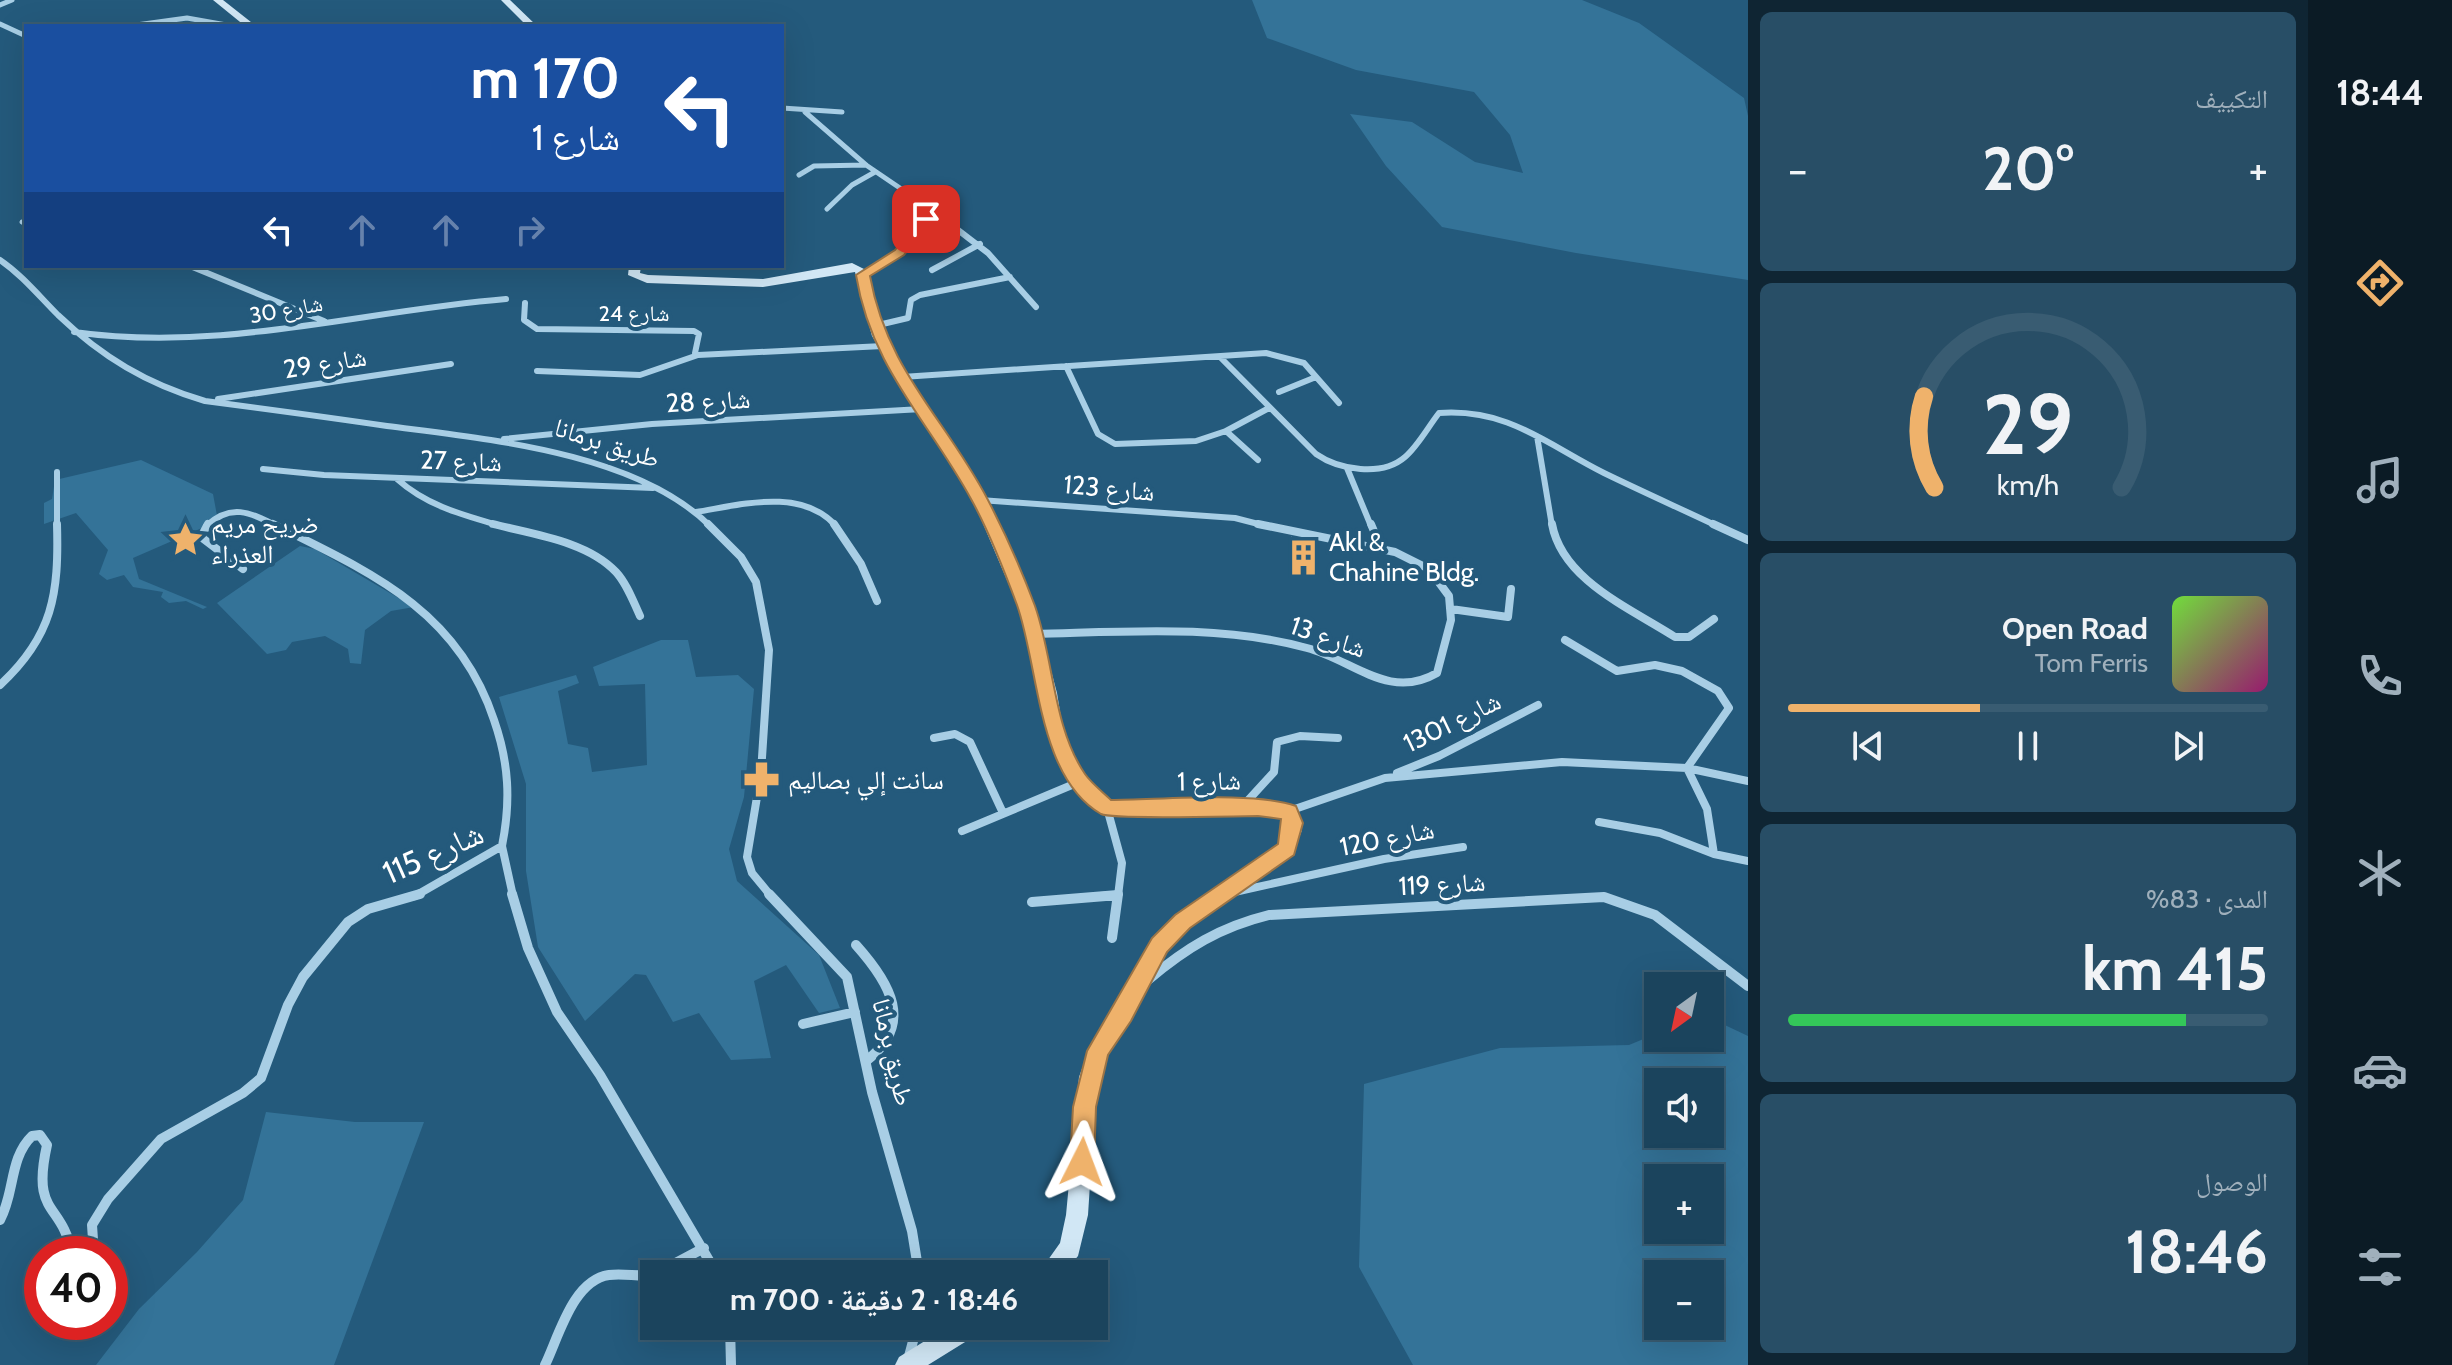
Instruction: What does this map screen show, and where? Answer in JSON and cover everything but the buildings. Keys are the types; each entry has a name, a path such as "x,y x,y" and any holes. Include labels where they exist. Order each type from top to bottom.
{"street":[{"path":"0,5 12,0"},
{"path":"217,0 247,24"},
{"path":"505,0 530,24"},
{"path":"144,24 187,18 221,24"},
{"path":"0,24 24,35"},
{"path":"784,108 842,112"},
{"path":"805,112 866,165 919,201 926,219"},
{"path":"799,175 814,166 866,165"},
{"path":"827,209 852,185 875,172"},
{"path":"926,219 955,227 980,244 1036,307"},
{"path":"863,275 900,252 926,219"},
{"path":"932,270 980,244"},
{"name":"طريق برمانا","path":"0,260 15,270 72,332 99,354 147,382 205,401 495,440 579,459 659,488 696,512 741,557 756,582 763,605 769,650 761,773 747,857 752,873 768,893 847,977 917,1260"},
{"path":"635,268 634,275 666,280 780,282 852,267 863,275 874,326 883,346 980,500 1026,606 1056,736 1079,782 1107,808 1122,863 1113,910 1112,938"},
{"path":"196,268 325,321"},
{"path":"874,326 908,318 911,300 920,295 1010,277"},
{"name":"شارع 30","path":"72,332 156,341 186,340 243,335 414,306 506,299"},
{"name":"شارع 24","path":"525,303 524,320 537,329 694,331 699,334 695,353 698,355"},
{"path":"537,371 640,375 698,355 883,346"},
{"path":"901,377 1278,355 1304,363 1339,403"},
{"path":"1221,358 1323,459 1347,468 1396,466 1439,413 1469,411 1492,415 1602,472 1748,540"},
{"name":"شارع 29","path":"205,401 451,364"},
{"path":"1066,366 1098,434 1115,444 1160,445 1196,441 1226,431 1269,408"},
{"path":"1279,392 1316,377"},
{"name":"شارع 28","path":"495,440 652,424 922,409"},
{"path":"1226,431 1258,460"},
{"path":"1537,436 1556,546 1585,579 1675,637 1689,637 1714,619"},
{"path":"1347,468 1381,548 1429,569 1445,587 1451,609 1508,617 1511,615 1511,589"},
{"name":"شارع 27","path":"263,469 397,479 659,488"},
{"path":"0,685 17,672 48,628 58,580 57,472"},
{"path":"397,479 415,496 437,506 518,529 603,562 620,577 640,616"},
{"name":"شارع 123","path":"980,500 1235,518 1326,540 1381,548"},
{"path":"696,512 759,501 811,504 833,521 854,550 877,601"},
{"path":"243,569 201,537 203,528 229,510 244,509 384,583 449,634 478,674 503,743 512,797 502,846"},
{"name":"شارع 13","path":"1034,634 1243,636 1311,649 1387,682 1416,686 1437,673 1447,640 1451,609"},
{"path":"1565,640 1617,671 1668,666 1718,691 1729,708 1721,723 1699,746 1687,768"},
{"name":"شارع 1301","path":"1385,778 1439,756 1538,705"},
{"path":"934,738 955,734 970,742 1003,813"},
{"path":"1240,808 1274,772 1277,742 1300,736 1338,738"},
{"path":"1060,1260 1070,1248 1077,1215 1089,1077 1098,1051 1160,945 1183,921 1287,849 1293,830 1289,811 1385,778 1562,762 1616,762 1687,768 1748,781"},
{"path":"1687,768 1707,809 1714,854"},
{"path":"962,831 1079,782"},
{"name":"شارع 1","path":"1107,808 1289,811"},
{"path":"1599,822 1660,833 1714,854 1748,861"},
{"name":"شارع 115","path":"93,1236 92,1225 144,1155 161,1139 243,1093 261,1078 288,1005 303,977 348,922 368,909 429,890 502,846 504,867 528,948 557,1012 600,1075 710,1260"},
{"name":"شارع 120","path":"1226,894 1384,859 1463,847"},
{"path":"1032,902 1118,895"},
{"name":"شارع 119","path":"1135,991 1182,950 1207,933 1269,915 1604,897 1626,902 1655,915 1748,986"},
{"path":"856,945 875,964 894,1017 890,1039 866,1061"},
{"path":"803,1024 855,1012"},
{"path":"0,1220 12,1197 20,1149 32,1136 40,1135 47,1145 40,1174 43,1200 66,1236"},
{"path":"681,1260 704,1248"},
{"path":"545,1365 579,1294 587,1286 607,1273 640,1274"},
{"path":"730,1340 731,1365"},
{"path":"907,1364 913,1340"},
{"path":"907,1364 947,1340"}],"shaded area":[{"path":"1252,0 1582,0 1639,23 1744,98 1748,116 1748,280 1576,253 1442,227 1386,166 1350,114 1412,122 1475,162 1523,173 1510,135 1474,92 1356,70 1267,38"},
{"path":"141,460 213,494 218,521 133,558 139,579 207,607 203,609 186,601 169,603 161,597 163,592 133,587 124,575 107,580 99,574 108,550 76,513 44,524 44,503 52,499 55,480"},
{"path":"300,546 315,549 414,607 391,611 365,630 361,664 350,663 348,649 325,636 292,642 286,650 267,654 217,603"},
{"path":"661,640 688,640 696,677 738,675 754,689 744,797 729,849 737,881 819,955 840,1008 819,1013 786,965 754,981 771,1058 731,1060 699,1013 673,1022 646,975 635,974 585,1021 538,947 526,871 526,784 499,697 576,675 579,683 558,691 568,744 588,748 592,772 647,765 645,684 599,686 593,667"},
{"path":"1724,1025 1748,1036 1748,1365 1413,1365 1359,1267 1364,1084 1500,1048 1629,1045 1644,1039 1644,1052 1724,1052"},
{"path":"266,1112 355,1122 424,1122 334,1365 96,1365 115,1340 128,1340 128,1323 139,1309 197,1252 243,1200"}],"place":[{"name":"ضريح مريم العذراء","path":"185,539"},
{"name":"Akl & Chahine Bldg.","path":"1303,557"},
{"name":"سانت إلي بصاليم","path":"762,780"}],"route":[{"path":"926,219 900,252 863,275 869,311 878,336 901,377 980,500 1026,606 1049,693 1056,736 1079,782 1107,808 1258,808 1289,811 1293,823 1287,849 1183,921 1160,945 1123,1014 1098,1051 1089,1077 1082,1162"}]}
